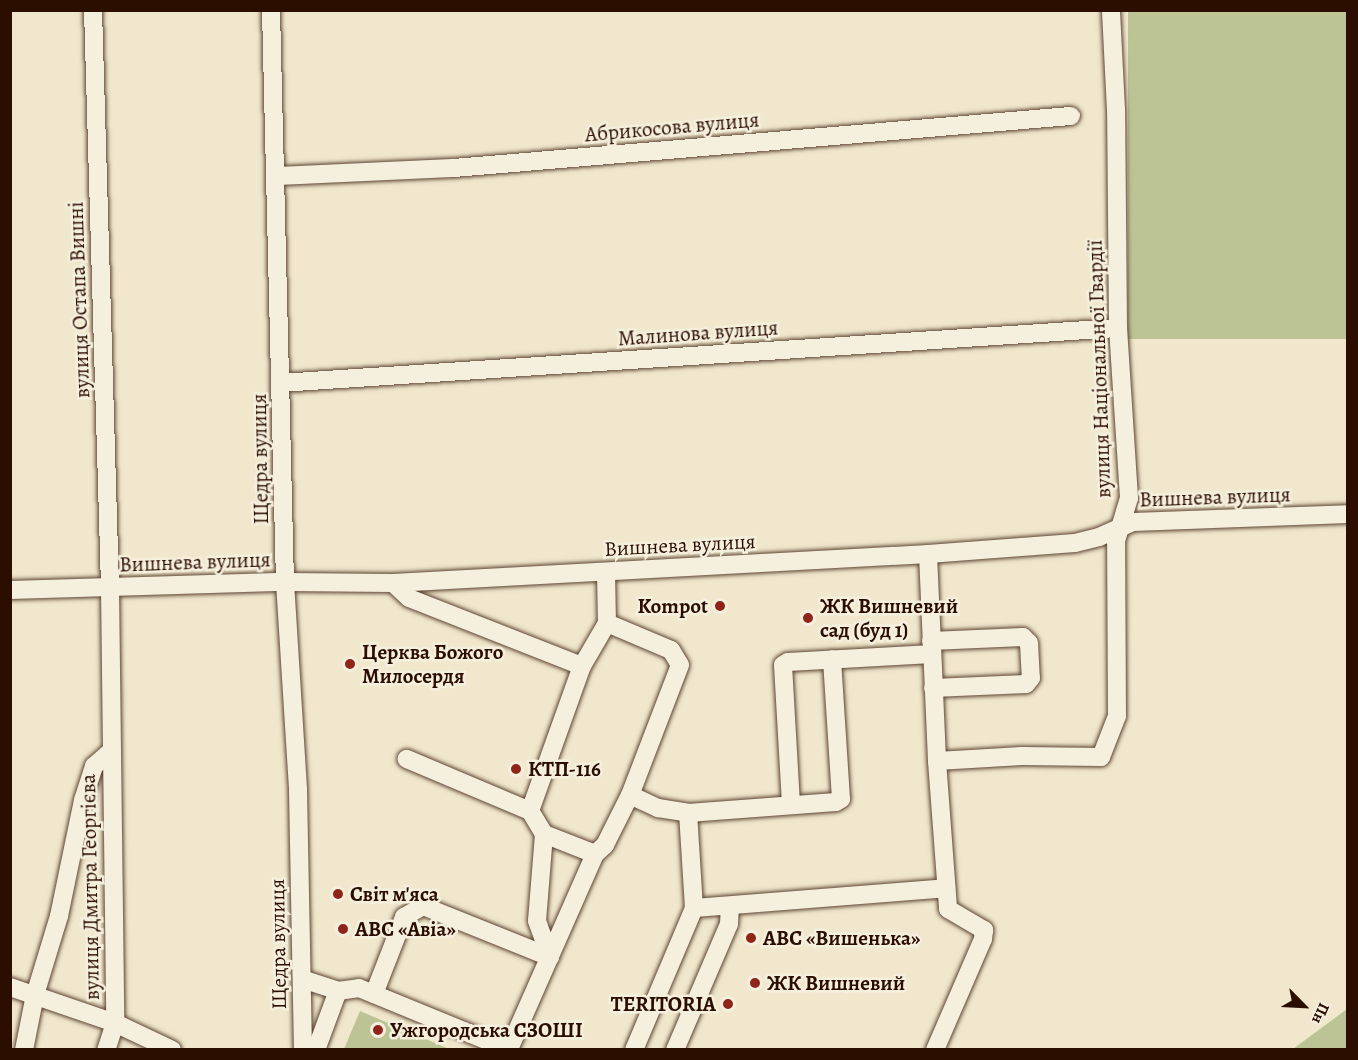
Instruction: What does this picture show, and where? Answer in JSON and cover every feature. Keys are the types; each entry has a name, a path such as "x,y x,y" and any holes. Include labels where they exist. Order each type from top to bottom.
{"street":[{"name":"вулиця Остапа Вишні","path":"93,10 110,587"},
{"name":"Щедра вулиця","path":"271,10 285,582 298,790 303,1050"},
{"name":"вулиця Національної Гвардії","path":"937,761 1022,756 1101,757 1117,716 1116,541 1128,498 1118,328 1116,110 1112,10"},
{"name":"Абрикосова вулиця","path":"276,176 454,168 1071,116"},
{"name":"Малинова вулиця","path":"280,383 1118,328"},
{"name":"Вишнева вулиця","path":"10,590 285,582 393,583 928,554 1075,543 1099,537 1133,522 1347,514"},
{"path":"928,554 937,761 948,909 984,930 983,939 935,1050"},
{"path":"530,810 582,666 607,623 606,572"},
{"path":"393,583 410,598 582,666"},
{"name":"вулиця Дмитра Георгієва","path":"110,587 115,1023"},
{"path":"302,979 338,992 359,988 510,1049 595,854 605,845 630,795 680,665 671,650 607,623"},
{"path":"791,804 783,665 1023,637 1029,643 1031,678 1026,684 933,688"},
{"path":"630,795 658,808 688,813 836,802 843,795 832,659"},
{"name":"вулиця Дмитра Георгієва","path":"35,995 59,916 82,800 94,766 111,751"},
{"path":"407,759 530,810 544,834 537,921 550,957"},
{"path":"634,1050 694,908 688,813"},
{"path":"544,834 595,854"},
{"path":"694,908 946,888"},
{"path":"374,994 404,917 423,906 550,957"},
{"path":"675,1050 729,924 730,906"},
{"name":"вулиця Дмитра Георгієва","path":"10,987 115,1023 172,1050"},
{"path":"316,1050 338,992"},
{"path":"24,1050 35,995"},
{"path":"106,1050 115,1023"}],"green space":[{"path":"1128,11 1347,11 1347,339 1128,339"},
{"path":"1347,1009 1347,1049 1293,1049"},
{"name":"Ужгородська СЗОШІ","path":"360,1011 449,1049 344,1049"}],"place":[{"name":"Kompot","path":"720,606"},
{"name":"ЖК Вишневий сад (буд 1)","path":"808,618"},
{"name":"Церква Божого Милосердя","path":"350,664"},
{"name":"КТП-116","path":"516,769"},
{"name":"Світ м'яса","path":"338,894"},
{"name":"ABC «Авіа»","path":"343,929"},
{"name":"ABC «Вишенька»","path":"751,938"},
{"name":"ЖК Вишневий","path":"755,983"},
{"name":"TERITORIA","path":"728,1004"},
{"name":"Ужгородська СЗОШІ","path":"378,1030"}]}
